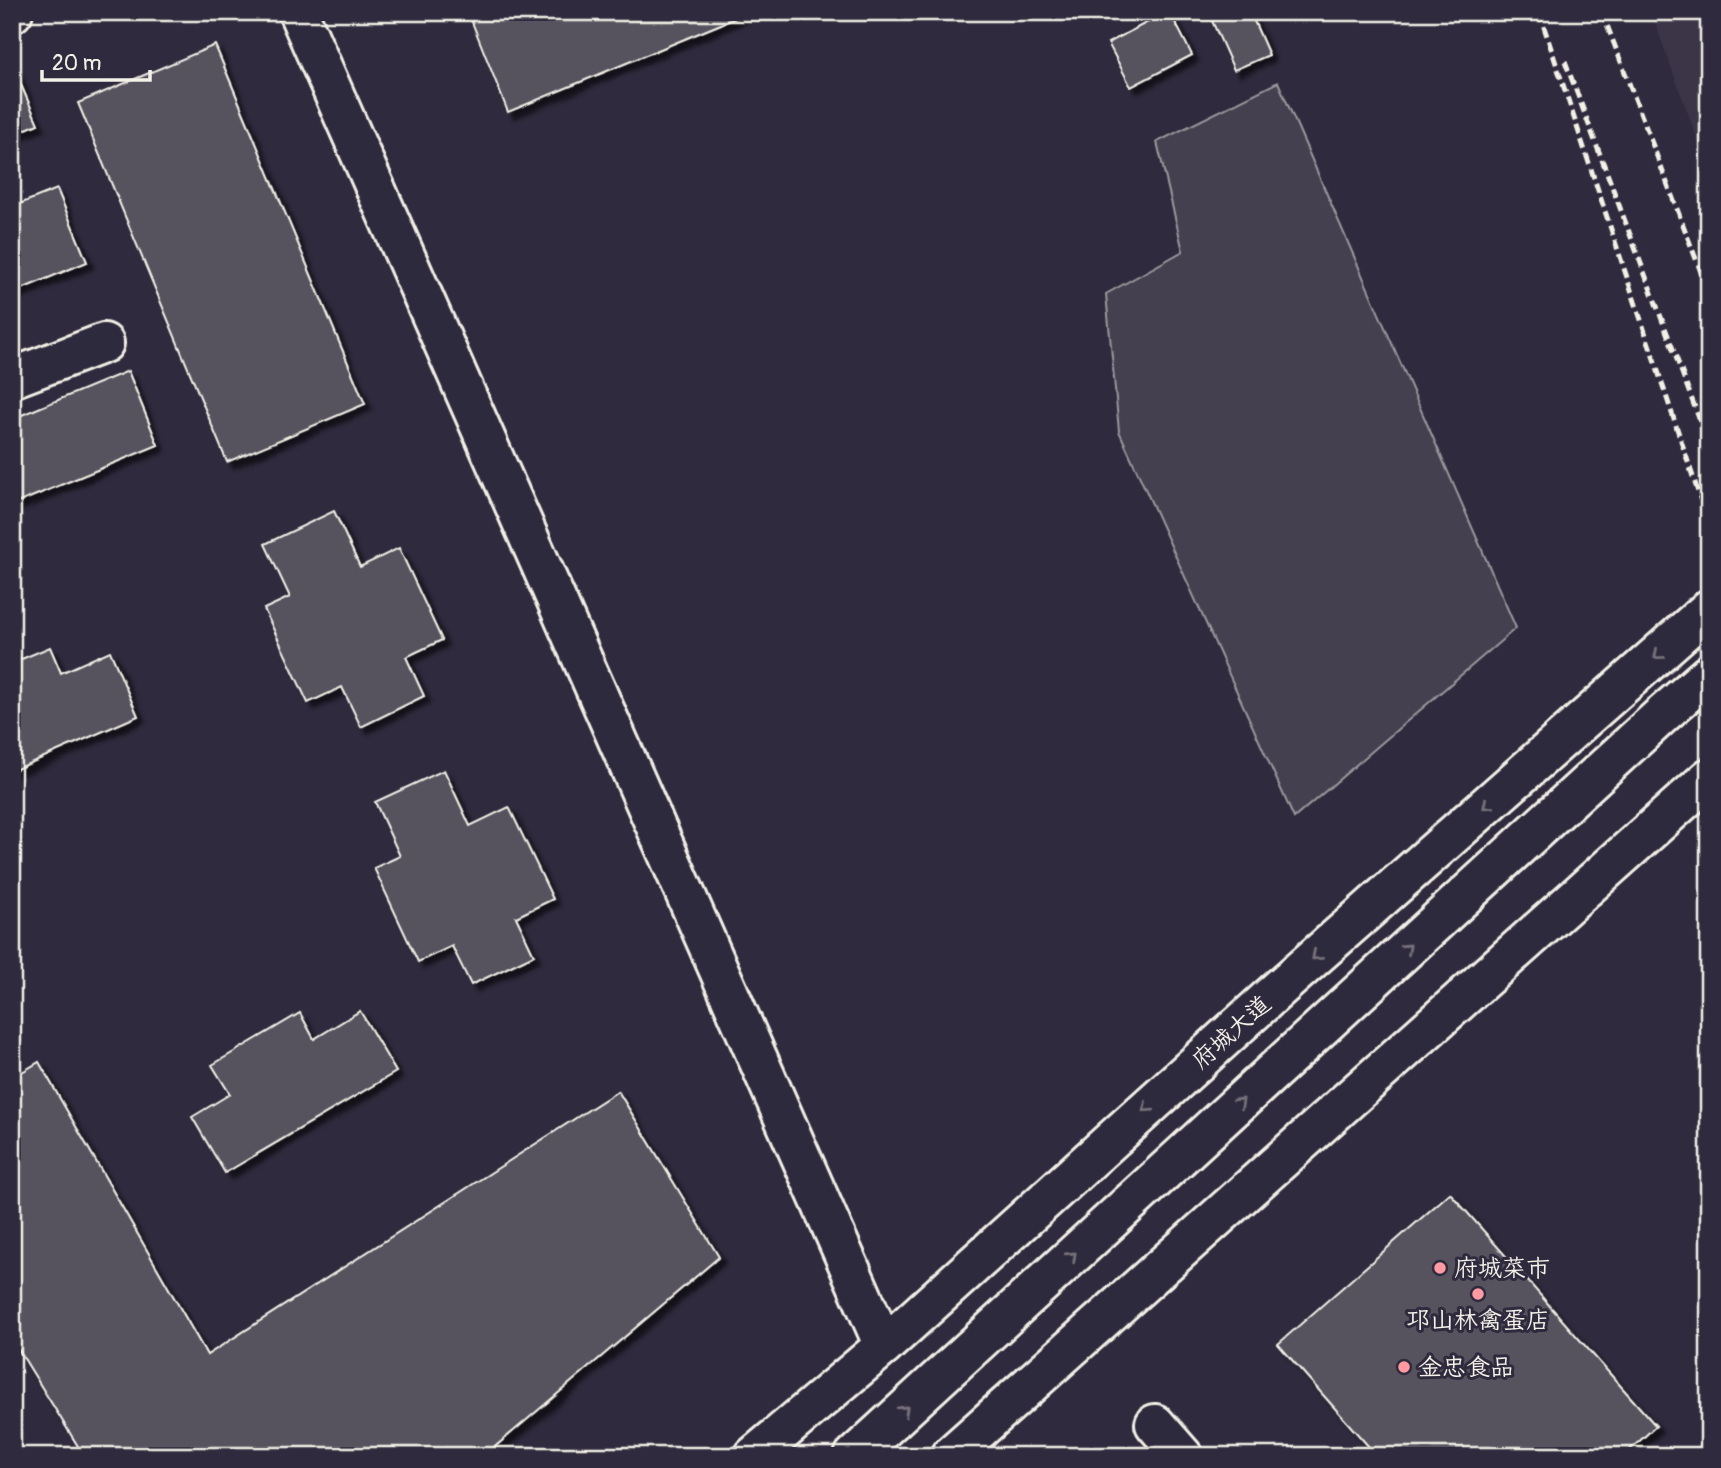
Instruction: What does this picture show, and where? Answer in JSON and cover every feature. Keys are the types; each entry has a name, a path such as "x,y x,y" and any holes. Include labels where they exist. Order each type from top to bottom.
{"street":[{"path":"298,12 884,1346"},
{"path":"12,378 104,343"},
{"name":"府城大道","path":"754,1456 884,1346 1292,977 1709,610"},
{"path":"854,1456 1709,674"},
{"path":"950,1456 1709,778"},
{"path":"1155,1424 1183,1456"}],"shaded area":[{"path":"1651,12 1709,12 1709,171"},
{"path":"1278,82 1516,628 1294,818 1119,431 1106,294 1183,251 1157,142"}],"building":[{"path":"468,12 750,12 508,112"},
{"path":"1170,12 1192,55 1131,87 1108,43"},
{"path":"1208,12 1250,12 1269,55 1234,70"},
{"path":"215,45 365,404 227,462 78,103"},
{"path":"15,71 38,124 12,135 12,72"},
{"path":"57,189 87,262 12,293 12,207"},
{"path":"128,371 158,445 12,505 12,419"},
{"path":"334,511 360,567 399,548 442,640 406,657 424,696 361,727 342,687 308,703 264,609 290,597 265,544"},
{"path":"50,647 61,673 110,651 138,716 12,771 12,663"},
{"path":"444,770 470,826 509,807 553,899 516,917 534,955 471,985 452,946 418,962 374,868 400,856 375,802"},
{"path":"360,1011 396,1072 225,1173 192,1117 230,1094 212,1065 300,1013 314,1039"},
{"path":"39,1062 207,1355 618,1091 719,1257 484,1456 84,1456 12,1339 12,1078"},
{"name":"府城菜市","path":"1450,1193 1656,1426 1623,1456 1377,1456 1278,1344"}],"railway":[{"path":"1539,12 1709,525"},
{"path":"1602,12 1709,293"},
{"path":"1565,61 1709,445"}],"place":[{"name":"府城菜市","path":"1440,1268"},
{"name":"邛山林禽蛋店","path":"1478,1294"},
{"name":"金忠食品","path":"1404,1367"}]}
